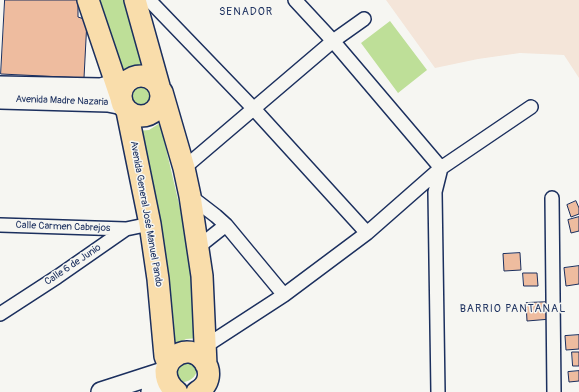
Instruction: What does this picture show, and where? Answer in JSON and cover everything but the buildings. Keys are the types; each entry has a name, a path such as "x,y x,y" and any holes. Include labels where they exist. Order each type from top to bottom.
{"main road":[{"name":"Avenida General José Manuel Pando","path":"88,0 123,96 150,224 158,279 167,383"},
{"path":"134,0 184,168 190,196 202,276 203,371"},
{"path":"136,76 150,77 156,81 160,89 160,104 152,114 147,116 140,117 133,115 123,96 136,76"},
{"path":"167,383 176,355 186,352 203,371"}],"street":[{"path":"149,0 254,109 367,233"},
{"path":"295,0 333,41 441,168"},
{"path":"184,168 333,41 364,19"},
{"name":"Avenida Madre Nazaria","path":"0,86 101,88 123,96"},
{"name":"Avenida Madre Nazaria","path":"0,99 108,102 123,96"},
{"path":"203,371 284,295 367,233 441,168 531,107"},
{"path":"438,392 435,192 441,168"},
{"path":"190,196 226,225 284,295"},
{"path":"552,198 554,392"},
{"name":"Calle 6 de Junio","path":"0,314 57,277 126,229 150,224"},
{"name":"Calle Carmen Cabrejos","path":"0,225 126,229"},
{"path":"197,248 226,225"},
{"path":"101,392 167,383"}],"shaded area":[{"path":"386,0 579,0 579,78 564,55 520,53 478,59 435,68"}],"green space":[{"path":"100,0 125,0 146,67 132,69 121,76 110,31"},
{"path":"390,21 427,70 398,93 361,43"},
{"path":"142,84 150,88 154,96 150,104 142,108 134,104 130,96 134,88"},
{"path":"160,123 186,234 199,338 186,339 172,347 138,131 149,130"},
{"path":"181,357 198,367 197,371 193,378 186,382 174,382 173,364"}],"district":[{"name":"SENADOR","path":"246,12"},
{"name":"BARRIO PANTANAL","path":"513,309"}]}
